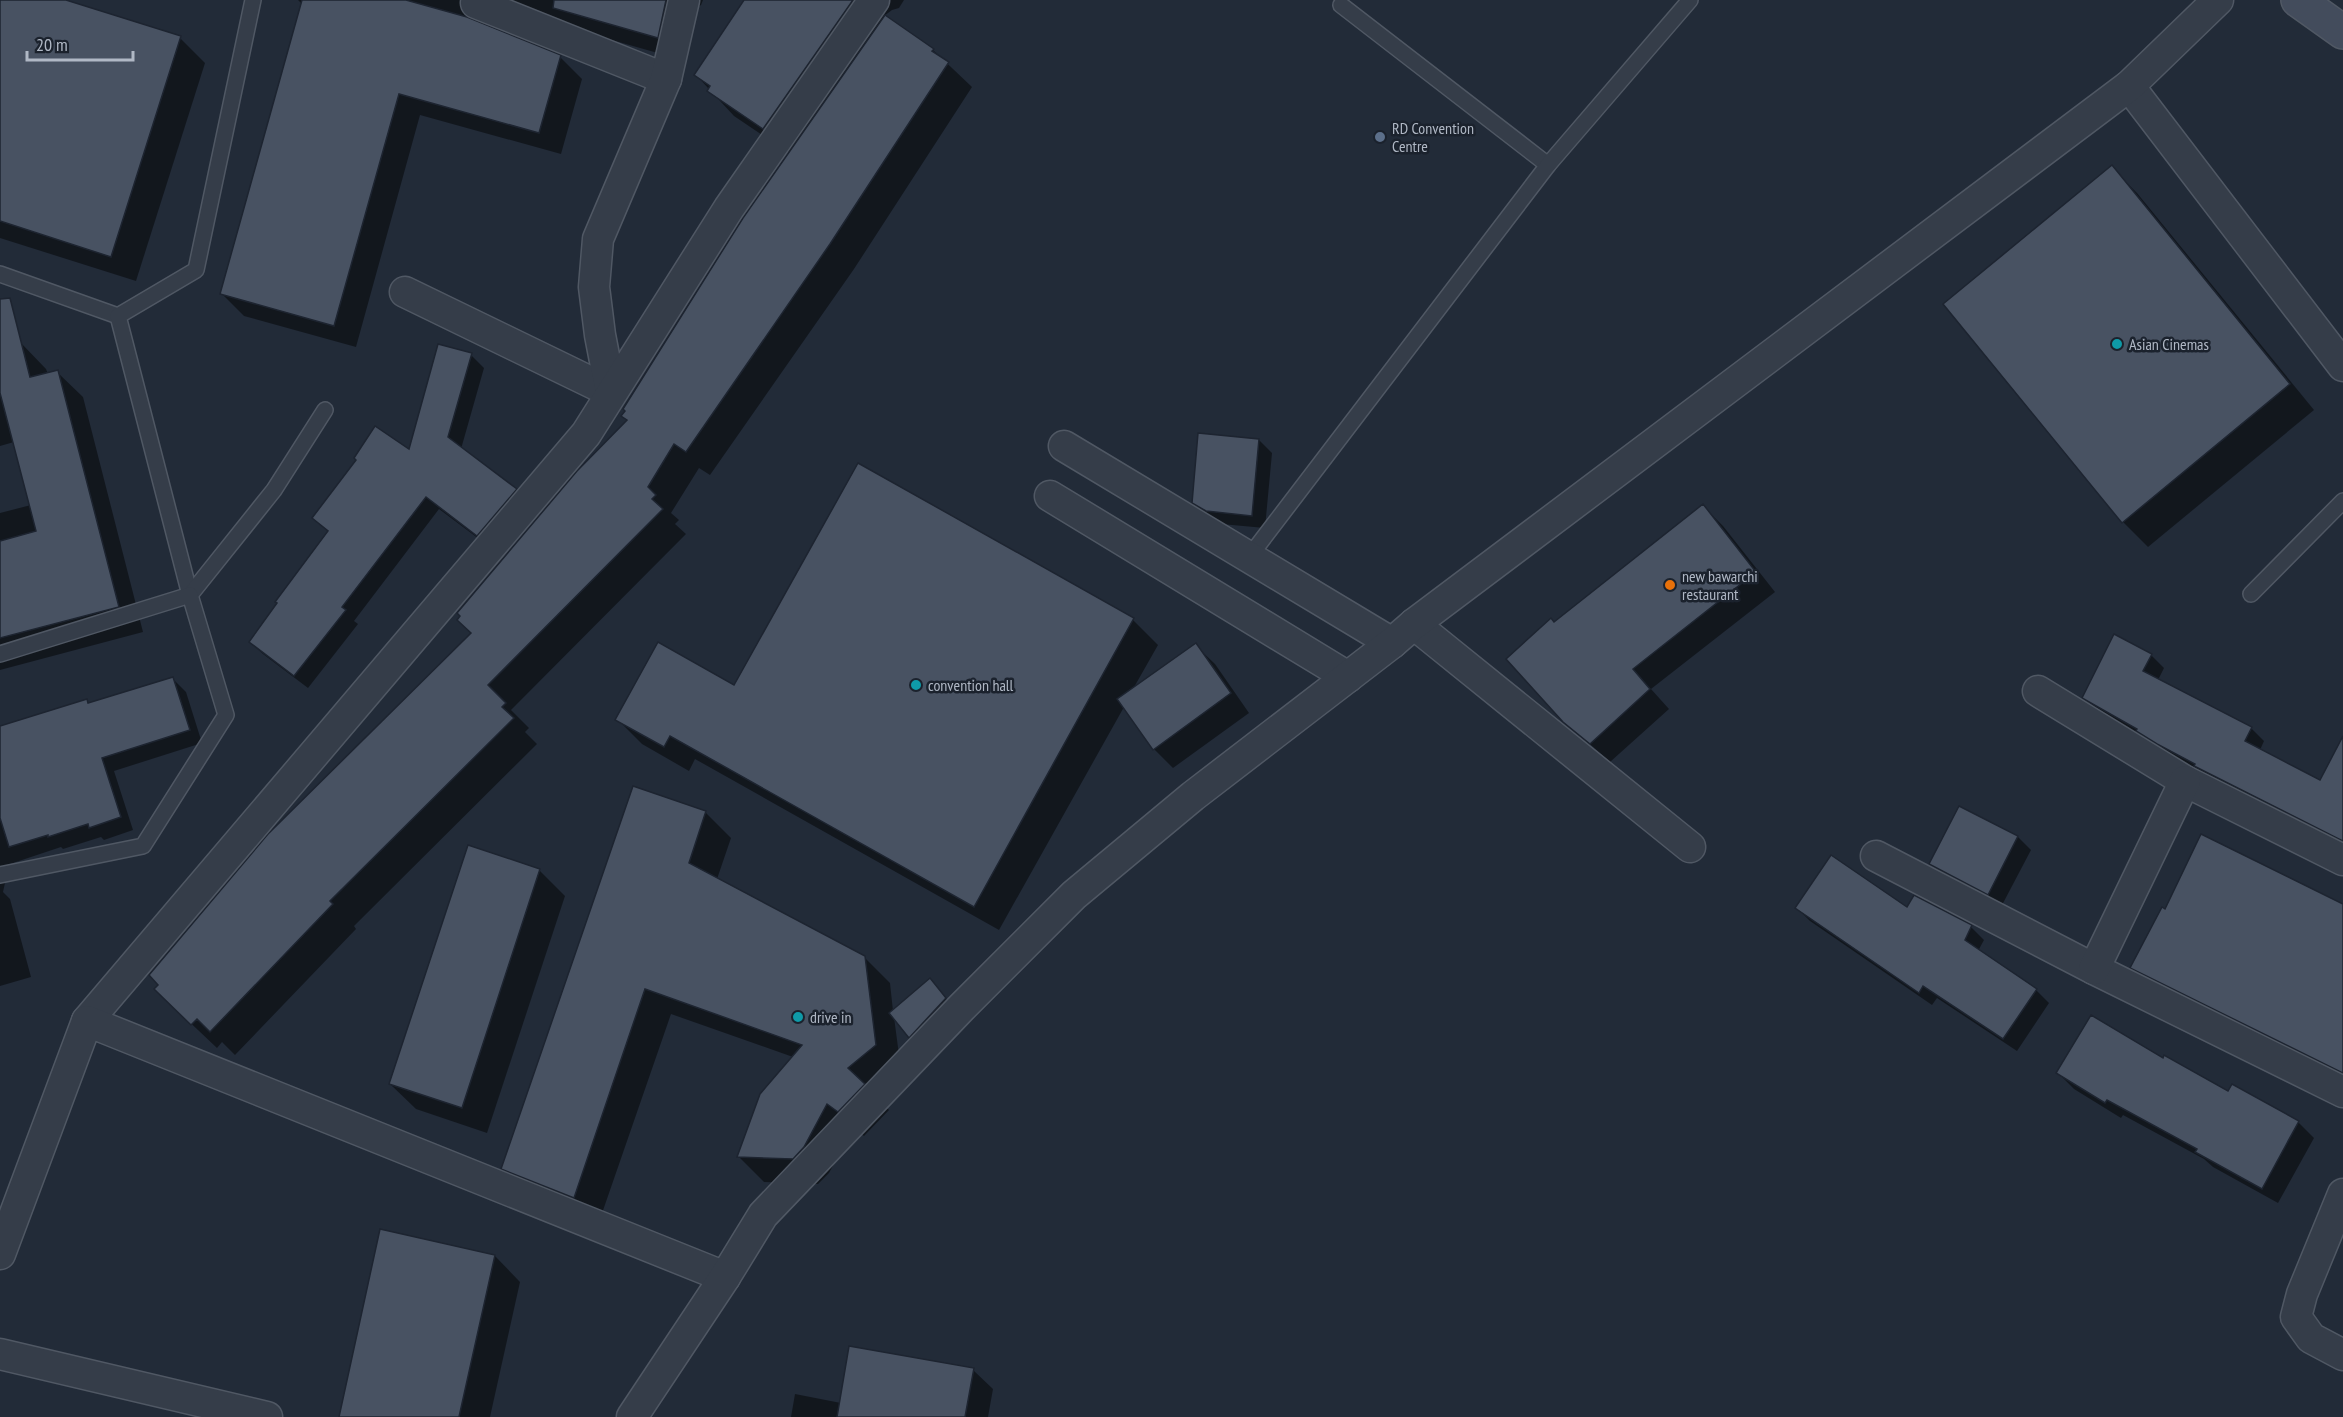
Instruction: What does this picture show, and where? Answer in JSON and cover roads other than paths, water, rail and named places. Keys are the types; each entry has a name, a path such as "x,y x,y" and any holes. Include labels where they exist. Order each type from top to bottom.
{"main road":[{"path":"2298,0 2343,32"}],"street":[{"path":"611,392 594,287 598,239 666,79 684,0"},
{"path":"0,1254 87,1021 586,434 729,208 874,0"},
{"path":"632,1417 725,1277 763,1215 961,1008 1074,895 1193,796 1403,634 2129,86 2218,0"},
{"path":"476,3 666,79"},
{"path":"2129,86 2343,366"},
{"path":"405,292 611,392"},
{"path":"1064,446 1249,557 1403,634 1690,847"},
{"path":"1050,496 1348,677"},
{"path":"2038,691 2185,781 2343,860"},
{"path":"2094,969 2185,781"},
{"path":"1876,856 2094,969 2343,1092"},
{"path":"87,1021 725,1277"},
{"path":"2343,1194 2302,1294 2296,1317 2311,1338 2343,1355"},
{"path":"0,1354 267,1417"}],"lane":[{"path":"118,316 195,270 253,0"},
{"path":"1249,557 1548,165 1690,0"},
{"path":"1341,5 1548,165"},
{"path":"0,274 118,316"},
{"path":"0,875 143,846 226,715 190,595 118,316"},
{"path":"0,654 190,595 274,490 325,410"},
{"path":"2251,594 2343,501"}],"place":[{"name":"RD Convention Centre","path":"1380,137"},
{"name":"Asian Cinemas","path":"2117,344"},
{"name":"new bawarchi restaurant","path":"1670,585"},
{"name":"convention hall","path":"916,685"},
{"name":"drive in","path":"798,1017"}]}
